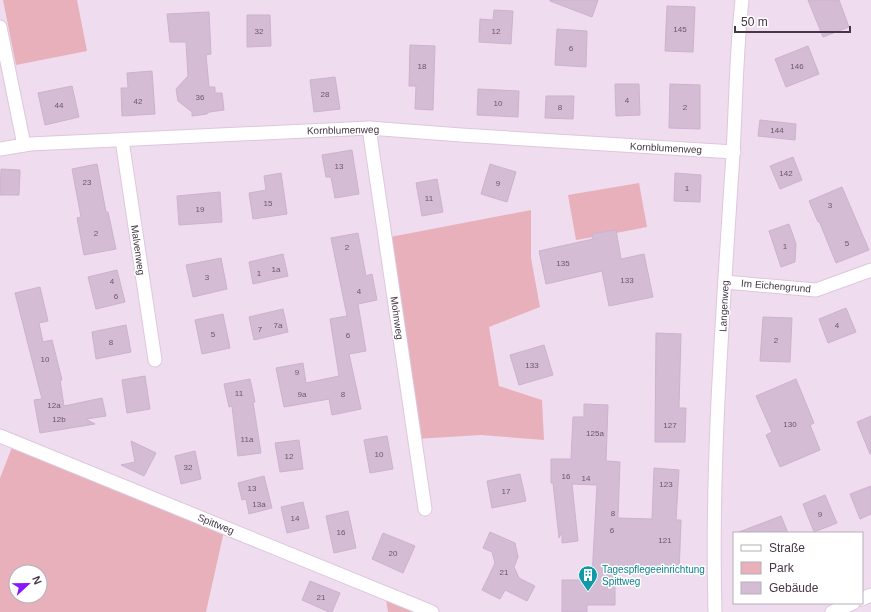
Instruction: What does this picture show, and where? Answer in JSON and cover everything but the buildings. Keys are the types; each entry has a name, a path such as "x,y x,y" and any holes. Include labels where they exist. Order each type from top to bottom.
{"street":[{"name":"Langenweg","path":"715,612 714,502 725,282 742,0"},
{"path":"0,28 24,145"},
{"name":"Kornblumenweg","path":"0,149 24,145 368,128 734,152"},
{"name":"Mohnweg","path":"368,128 425,509"},
{"name":"Malvenweg","path":"122,140 154,360"},
{"name":"Im Eichengrund","path":"725,282 816,290 871,270"},
{"name":"Spittweg","path":"0,436 432,612"},
{"path":"832,612 851,604"}],"shaded area":[{"path":"0,0 871,0 871,612 433,612 385,593 388,612 206,612 225,527 14,442 0,478"}],"green space":[{"path":"3,0 77,0 87,51 16,65"},
{"path":"639,183 647,227 616,233 616,230 592,234 593,237 576,240 568,195"},
{"path":"531,210 531,258 540,307 489,327 499,386 542,400 544,440 481,435 415,439 385,238"},
{"path":"14,442 225,527 206,612 0,612 0,478"},
{"path":"385,593 433,612 388,612"}],"place":[{"name":"Tagespflegeeinrichtung Spittweg","path":"588,592"}]}
